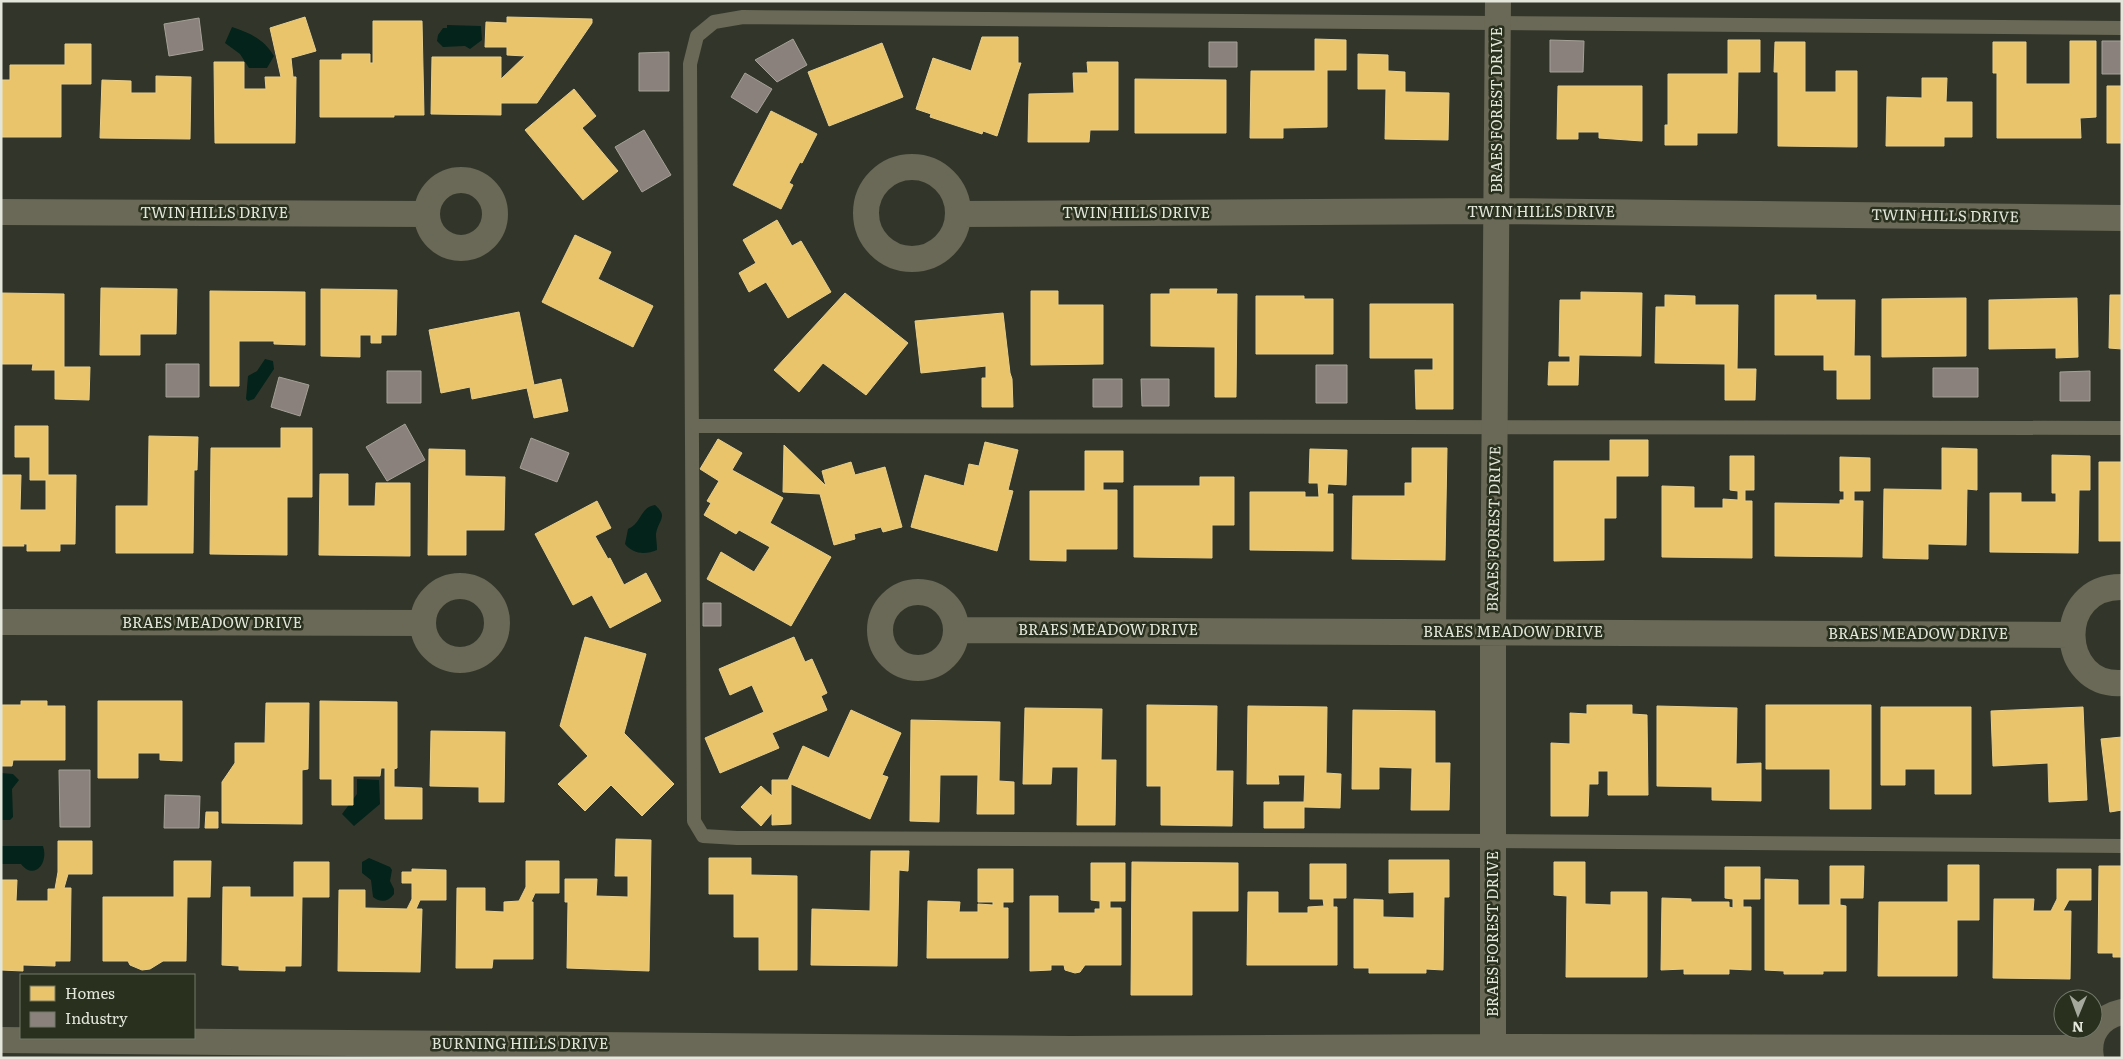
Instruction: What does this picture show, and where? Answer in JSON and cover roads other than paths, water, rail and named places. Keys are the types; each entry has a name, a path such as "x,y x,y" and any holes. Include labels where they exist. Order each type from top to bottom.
{"street":[{"name":"BRAES FOREST DRIVE","path":"1493,1052 1493,632 1498,12"},
{"name":"TWIN HILLS DRIVE","path":"959,214 1497,211 2122,218"},
{"name":"TWIN HILLS DRIVE","path":"1,212 426,214"},
{"path":"2122,588 2101,591 2085,601 2075,617 2071,635 2075,654 2085,669 2101,680 2122,683"},
{"name":"BRAES MEADOW DRIVE","path":"1,622 422,623"},
{"name":"BRAES MEADOW DRIVE","path":"956,630 2071,635"},
{"name":"BURNING HILLS DRIVE","path":"1,1040 861,1052 2090,1053 2092,1034 2100,1022 2113,1014 2122,1012"}],"lane":[{"path":"2122,28 1498,12 744,17 714,22 697,36 690,64 694,821 703,836 737,838 2122,846"},
{"path":"692,426 2122,428"}]}
